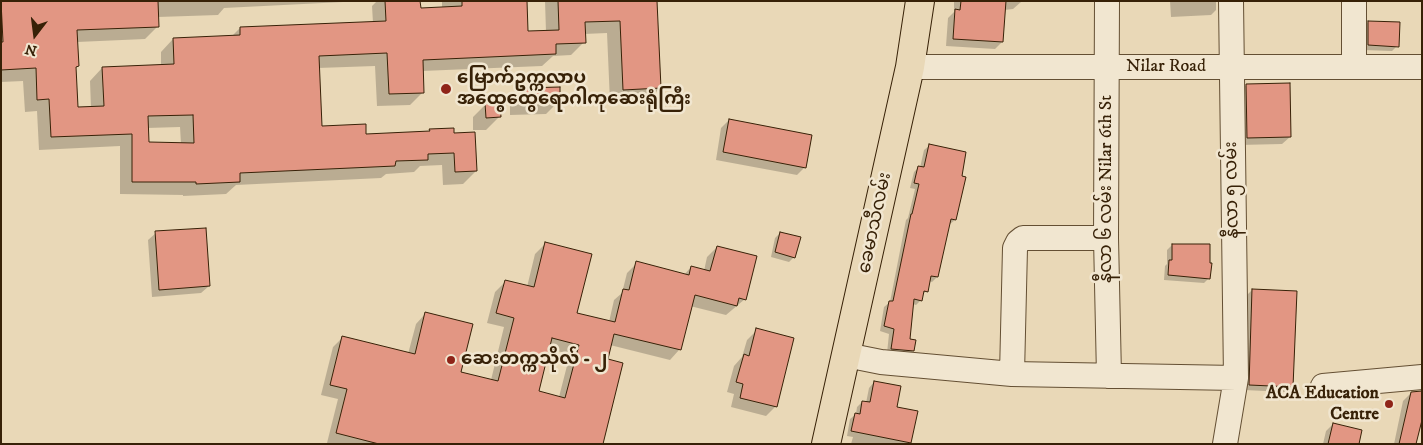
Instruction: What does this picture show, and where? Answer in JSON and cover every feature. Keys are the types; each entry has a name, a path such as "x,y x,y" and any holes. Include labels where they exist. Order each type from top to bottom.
{"main road":[{"name":"ခေမာသီလမ်း","path":"826,444 910,67 920,1"}],"street":[{"name":"နီလာ ၆ လမ်း Nilar 6th St","path":"1107,1 1106,238 1109,376"},
{"name":"နီလာ ၅ လမ်း","path":"1224,444 1236,378 1231,1"},
{"path":"1354,1 1354,67"},
{"name":"Nilar Road","path":"910,67 1422,67"},
{"path":"1012,374 1015,248 1018,242 1023,238 1106,238"},
{"path":"846,355 881,362 1012,374 1236,378"},
{"path":"1323,386 1422,377"}],"building":[{"path":"1,1 158,1 159,27 77,30 79,66 76,67 78,107 104,106 102,67 174,64 173,38 240,35 240,27 386,21 385,1 420,1 421,8 462,6 462,1 527,1 528,31 559,30 558,1 657,1 661,88 623,90 620,21 585,22 586,43 556,44 556,54 423,60 424,93 389,94 387,53 319,56 322,126 366,124 366,134 454,128 454,133 475,132 477,171 455,172 454,153 428,154 428,160 396,161 395,166 240,173 240,182 196,184 196,182 132,182 132,134 51,137 49,99 37,100 36,68 1,70 1,42 3,42","holes":["193,115 194,143 149,142 148,116"]},
{"path":"961,1 1006,1 1003,42 953,39 955,9 960,10"},
{"path":"1368,21 1400,22 1399,47 1368,45"},
{"path":"1290,83 1291,137 1247,138 1246,84"},
{"path":"560,87 560,101 523,102 523,88"},
{"path":"500,102 501,117 486,118 485,103"},
{"path":"729,119 812,135 806,168 723,152"},
{"path":"929,144 966,152 962,176 966,177 956,220 951,219 938,277 931,276 928,292 924,291 922,301 914,299 910,339 916,340 914,351 891,349 894,329 884,326 889,301 893,301 919,184 914,183 918,166 924,167"},
{"path":"206,228 210,286 159,290 155,231"},
{"path":"780,232 801,237 795,258 775,252"},
{"path":"545,242 592,254 577,313 615,322 623,289 629,290 636,261 689,275 691,266 710,271 717,246 757,256 746,300 739,298 737,306 695,295 681,350 614,334 608,359 623,363 603,444 379,444 336,433 347,389 330,385 342,336 415,354 425,312 473,324 461,372 498,381 514,318 496,313 505,280 534,287","holes":["552,338 579,345 565,398 539,391"]},
{"path":"1172,244 1210,244 1210,263 1212,263 1210,279 1168,275 1169,260 1172,260"},
{"path":"1252,289 1297,291 1293,387 1249,385"},
{"path":"756,328 794,338 777,407 740,398 743,384 736,382 744,354 749,356"},
{"path":"874,381 901,386 897,407 918,411 911,443 851,431 855,413 860,414 862,401 870,402"},
{"path":"1422,391 1422,420 1416,444 1399,444 1411,392"},
{"path":"1333,423 1362,430 1359,444 1328,444"}],"place":[{"name":"မြောက်ဥက္ကလာပ အထွေထွေရောဂါကုဆေးရုံကြီး","path":"446,89"},
{"name":"ဆေးတက္ကသိုလ် - ၂","path":"451,360"},
{"name":"ACA Education Centre","path":"1389,404"}]}
